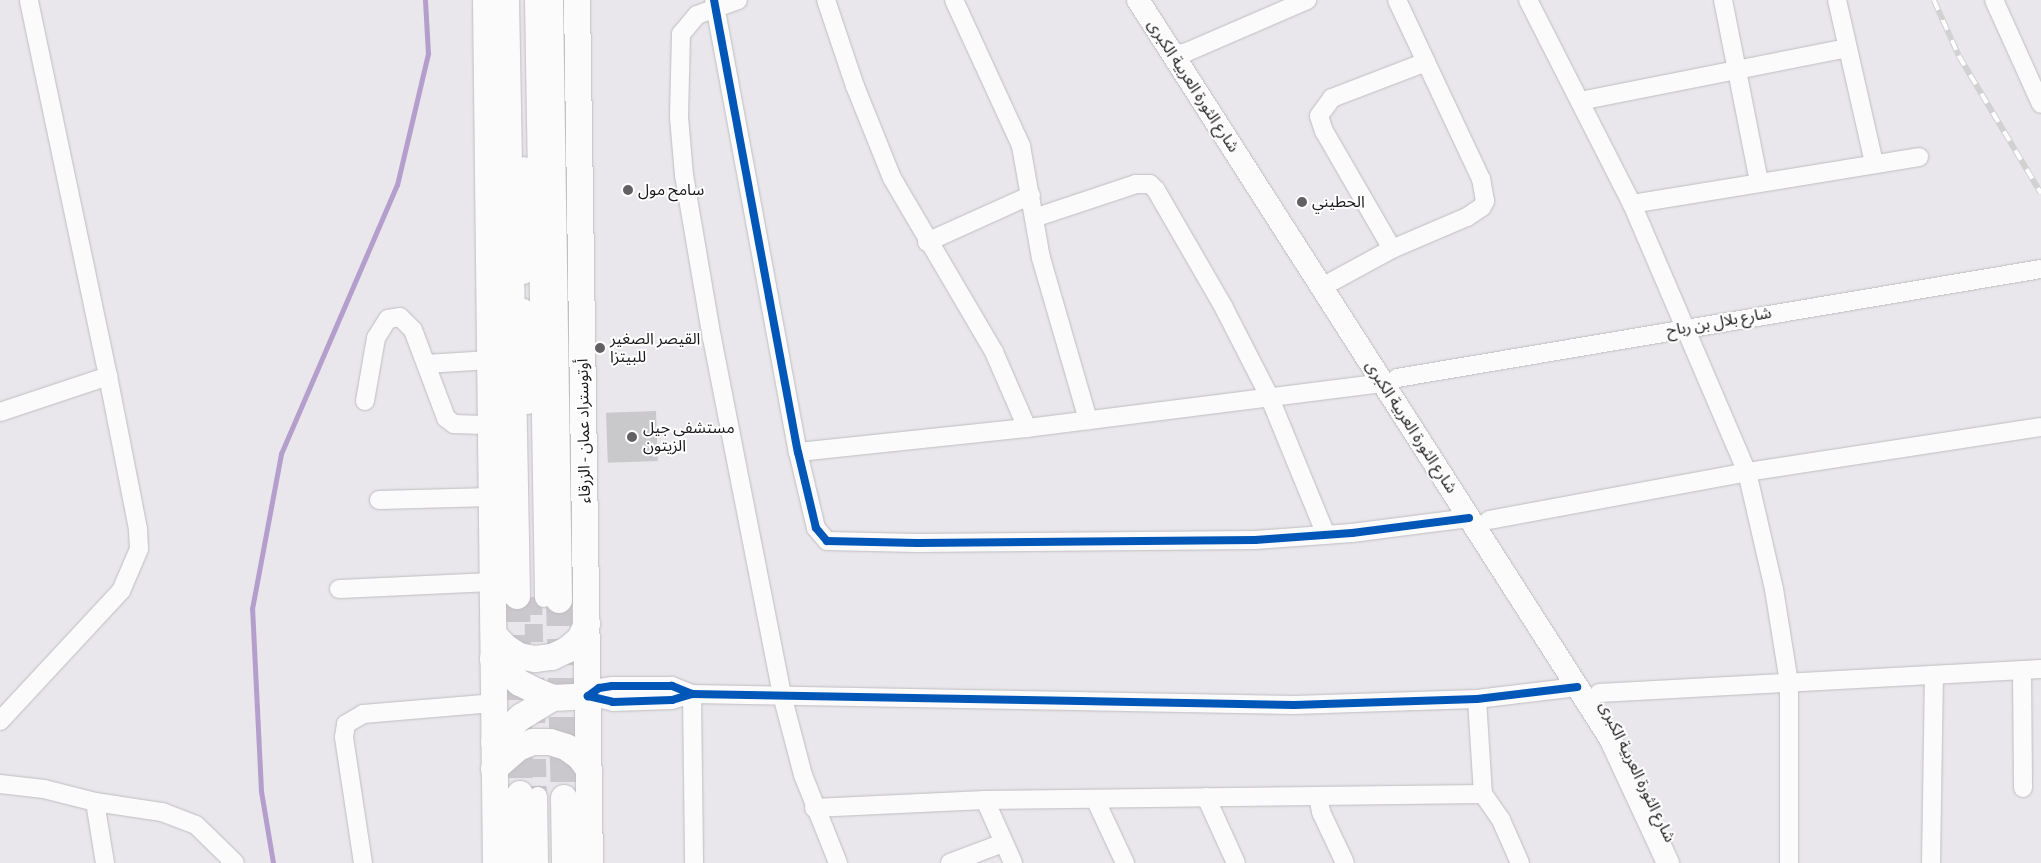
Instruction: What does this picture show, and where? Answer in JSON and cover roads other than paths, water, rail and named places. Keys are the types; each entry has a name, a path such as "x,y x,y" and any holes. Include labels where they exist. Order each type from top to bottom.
{"highway":[{"path":"486,0 496,863"},
{"path":"506,0 538,598"},
{"name":"أوتوستراد عمان - الزرقاء","path":"538,598 550,0"},
{"name":"أوتوستراد عمان - الزرقاء","path":"577,0 590,863"},
{"path":"493,647 504,647 519,656 544,658 567,650 580,639 587,624"},
{"path":"493,647 520,683 553,698"},
{"path":"494,742 521,717 553,698 588,696"},
{"path":"494,769 518,748 533,742 550,742 566,747 580,757 589,770"},
{"path":"521,863 542,796"},
{"path":"542,796 564,863"}],"main road":[{"name":"شارع الثورة العربية الكبرى","path":"1138,0 1180,54 1333,281 1390,380"},
{"name":"شارع الثورة العربية الكبرى","path":"1155,0 1180,54 1479,519 1599,693 1634,757 1680,863"},
{"name":"شارع الثورة العربية الكبرى","path":"1479,519 1577,687 1617,751 1668,863"}],"street":[{"path":"0,721 121,591 136,557 138,529 29,0"},
{"path":"523,0 524,293 538,598"},
{"path":"534,0 538,598"},
{"path":"738,0 713,4 697,15 681,34 679,117 684,175 712,338 782,695 814,808 838,863"},
{"path":"826,0 855,86 892,178 927,242 994,352 1027,428"},
{"path":"954,0 1013,124 1025,159 1034,218 1058,319 1088,420"},
{"path":"1180,54 1307,0"},
{"path":"1333,281 1392,249 1467,217 1482,207 1485,201 1481,179 1397,0"},
{"path":"1528,0 1632,204 1747,472 1774,589 1790,682 1789,863"},
{"path":"1723,0 1759,181"},
{"path":"1836,0 1874,163"},
{"path":"1994,0 2040,98"},
{"path":"713,4 798,452 816,528 827,540 917,543 1225,540 1326,535 1479,519 1747,472 2041,427"},
{"path":"1580,101 1847,48"},
{"path":"1392,249 1324,131 1319,116 1332,98 1426,62"},
{"path":"1632,204 1759,181 1919,157"},
{"path":"1034,218 1136,184 1150,184 1171,214 1220,299 1269,396 1326,535"},
{"path":"927,242 1031,195"},
{"name":"شارع بلال بن رباح","path":"798,452 1027,428 1390,380 1686,328 2041,269"},
{"path":"366,400 376,338 388,319 400,317 410,324 449,422 459,425 491,425"},
{"path":"426,364 490,360"},
{"path":"0,412 108,376"},
{"path":"379,500 492,497"},
{"path":"339,590 493,582"},
{"path":"2022,670 2023,788"},
{"path":"1599,693 2041,670"},
{"path":"1931,863 1934,675"},
{"path":"588,696 613,702 672,700 692,694 1239,705 1477,699 1577,687"},
{"path":"692,694 694,863"},
{"path":"1477,699 1483,794 1501,820 1520,863"},
{"path":"363,863 344,737 351,719 363,714 494,703"},
{"path":"0,784 44,789 94,802 154,810 196,825 235,863"},
{"path":"814,808 985,800 1483,794"},
{"path":"539,863 542,796"},
{"path":"542,796 548,863"},
{"path":"1318,796 1321,812 1345,863"},
{"path":"1206,797 1236,863"},
{"path":"1095,799 1124,863"},
{"path":"985,800 1012,863"},
{"path":"94,802 105,863"},
{"path":"950,863 1003,843"}],"waterway":[{"path":"273,863 261,791 252,609 281,454 397,185 428,54 425,0"}],"tunnel":[{"path":"517,596 520,794"},
{"path":"533,597 538,796"},
{"path":"559,600 564,798"}],"railway":[{"path":"1934,0 1959,56 2041,193"}],"place":[{"name":"سامح مول","path":"628,190"},
{"name":"الحطيني","path":"1302,202"},
{"name":"القيصر الصغير للبيتزا","path":"600,348"},
{"name":"مستشفى جيل الزيتون","path":"632,437"}]}
